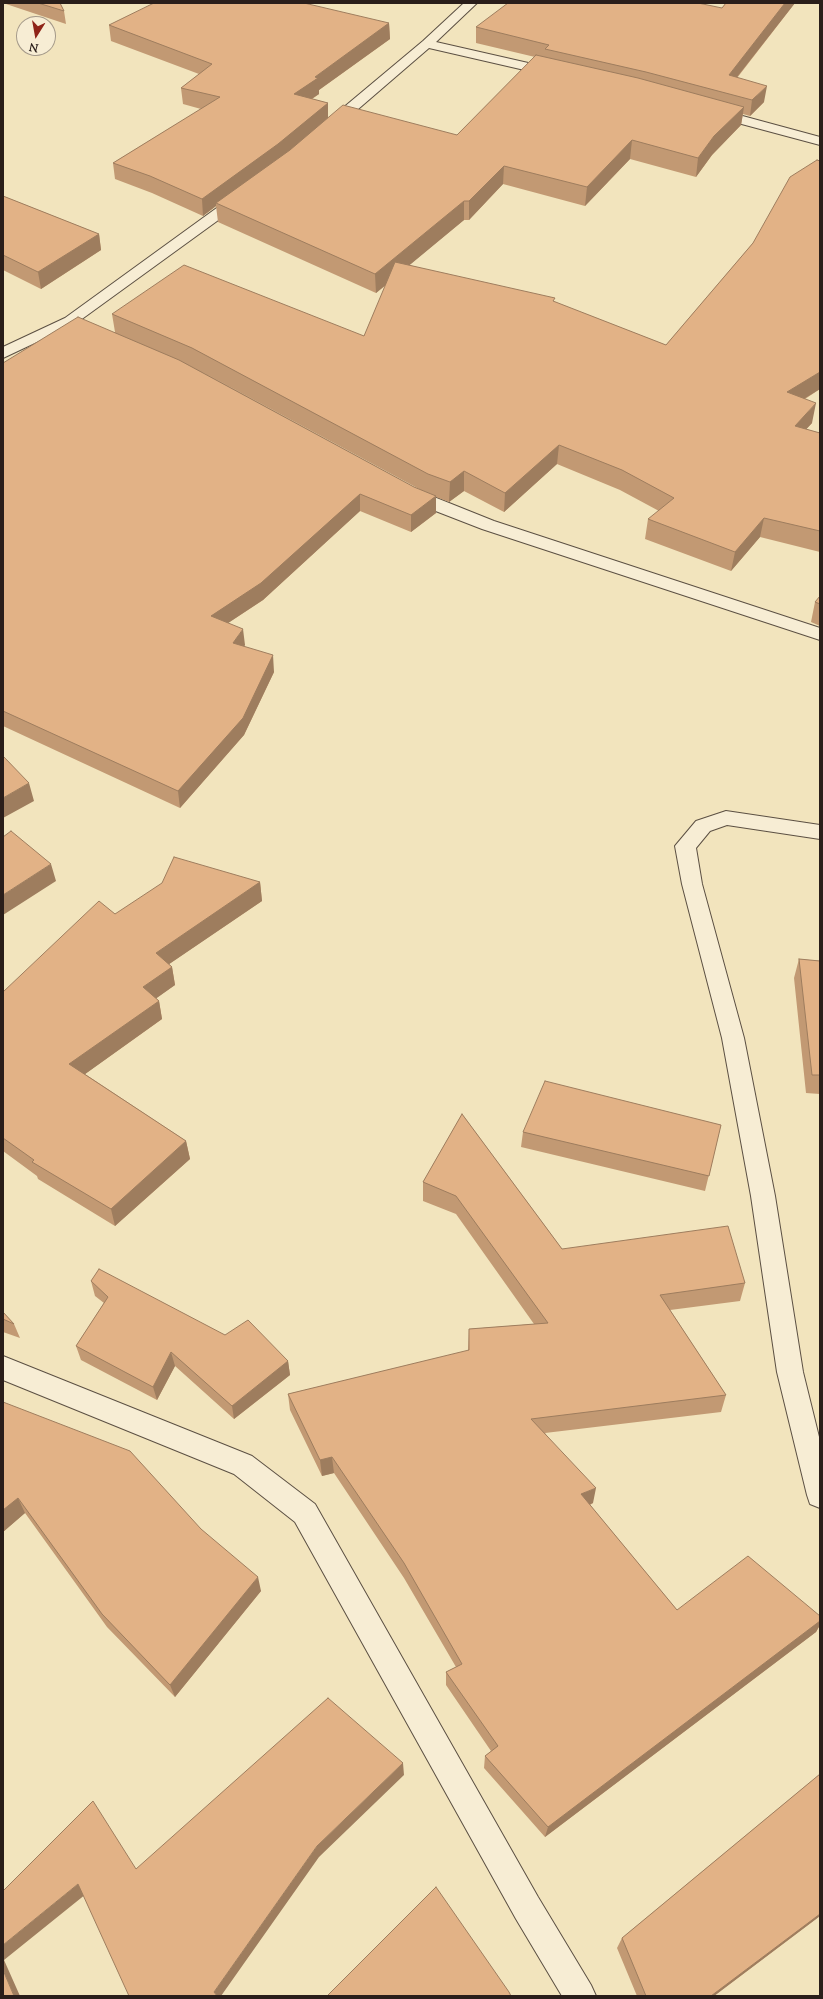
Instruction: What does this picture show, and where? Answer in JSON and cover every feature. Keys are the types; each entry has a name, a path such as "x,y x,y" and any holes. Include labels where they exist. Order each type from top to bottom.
{"street":[{"path":"320,135 427,44 471,3"},
{"path":"427,44 571,76"},
{"path":"699,108 820,141"},
{"path":"3,353 77,324 253,188"},
{"path":"393,483 421,499 488,526 820,634"},
{"path":"820,832 726,818 703,826 685,846 692,884 733,1038 764,1196 790,1372 820,1495"},
{"path":"3,1368 243,1465 305,1513 526,1908 580,1996"}],"building":[{"path":"38,3 60,3 64,11"},
{"path":"154,3 304,3 389,23 315,77 318,78 294,94 328,103 278,144 202,199 150,176 113,163 220,97 181,88 212,64 109,25"},
{"path":"508,3 698,3 722,8 726,3 785,3 729,75 767,86 752,100 646,72 545,49 549,45 476,27"},
{"path":"536,55 638,78 744,107 714,136 698,158 632,140 587,187 504,166 469,201 464,201 375,274 216,203 290,150 343,105 457,135"},
{"path":"817,160 820,161 820,372 787,392 816,403 795,426 820,433 820,531 764,518 735,552 648,519 674,498 622,470 559,445 505,493 464,471 450,482 428,474 192,348 112,314 184,265 364,336 395,262 555,298 553,301 666,345 753,243 790,177"},
{"path":"3,196 99,234 38,272 3,255"},
{"path":"78,317 179,360 414,487 436,496 411,515 360,494 261,583 211,616 243,629 233,643 273,655 243,718 178,791 3,711 3,363"},
{"path":"820,596 820,604 815,602"},
{"path":"3,756 29,783 3,798"},
{"path":"11,831 51,864 3,895 3,837"},
{"path":"174,857 260,882 156,953 172,967 143,987 159,1001 69,1064 186,1141 111,1209 32,1162 34,1160 3,1138 3,992 99,901 115,914 162,883"},
{"path":"799,959 820,961 820,1075 812,1075"},
{"path":"545,1081 721,1125 709,1176 523,1132"},
{"path":"462,1114 562,1249 728,1226 745,1283 660,1295 726,1395 531,1419 596,1488 581,1494 677,1610 748,1556 820,1616 820,1621 548,1827 485,1756 498,1746 446,1672 462,1664 404,1563 332,1457 320,1460 288,1394 469,1350 469,1329 548,1323 456,1196 423,1182"},
{"path":"99,1269 225,1335 248,1320 288,1361 232,1406 171,1352 153,1387 76,1346 108,1297 91,1281"},
{"path":"3,1312 14,1324 3,1319"},
{"path":"3,1402 130,1451 201,1529 258,1577 170,1685 102,1614 18,1498 3,1510"},
{"path":"328,1698 403,1763 317,1846 214,1992 217,1996 129,1996 78,1884 3,1945 3,1891 93,1801 136,1869"},
{"path":"820,1774 820,1914 711,1996 646,1996 622,1938"},
{"path":"436,1887 511,1996 327,1996"},
{"path":"3,1970 14,1996 3,1996"}]}
